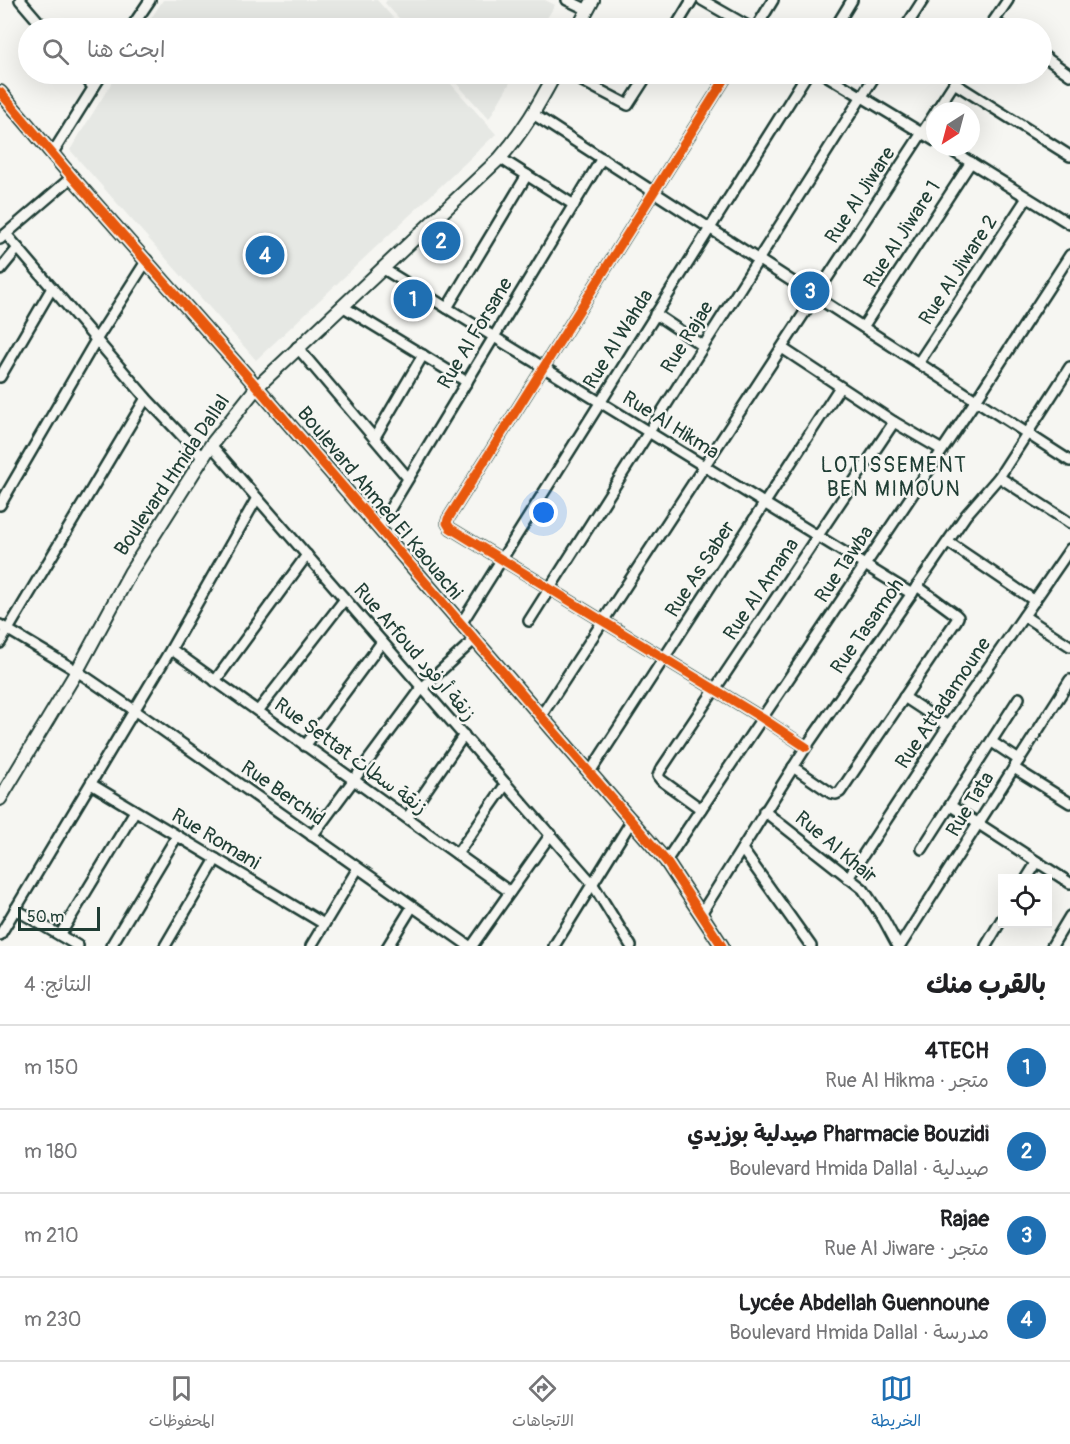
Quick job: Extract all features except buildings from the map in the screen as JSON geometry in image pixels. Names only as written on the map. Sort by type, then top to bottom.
[{"type":"street","points":[[20,0],[35,18]]},
{"type":"street","points":[[138,18],[150,0]]},
{"type":"street","points":[[567,0],[590,5]]},
{"type":"street","points":[[681,18],[692,0]]},
{"type":"street","points":[[702,0],[734,18]]},
{"type":"street","points":[[762,18],[773,0]]},
{"type":"street","points":[[841,18],[852,0]]},
{"type":"street","points":[[911,18],[923,0]]},
{"type":"street","points":[[996,18],[1008,0]]},
{"type":"street","points":[[1052,63],[1070,75]]},
{"type":"street","points":[[52,154],[95,84]]},
{"type":"street","name":"Boulevard Hmida Dallal","points":[[0,799],[77,671],[130,573],[211,445],[257,387],[500,158],[518,137],[550,84]]},
{"type":"street","points":[[588,84],[628,105],[642,84]]},
{"type":"street","points":[[722,84],[447,524],[450,528],[806,747]]},
{"type":"street","name":"Rue Al Wahda","points":[[461,624],[801,84]]},
{"type":"street","points":[[840,84],[926,135]]},
{"type":"street","name":"Rue Rajae","points":[[529,621],[869,84]]},
{"type":"street","name":"Rue Al Jiware","points":[[942,102],[953,84]]},
{"type":"street","points":[[956,84],[1070,156]]},
{"type":"street","name":"Boulevard Ahmed El Kaouachi","points":[[0,92],[632,820],[666,861],[702,912],[722,946]]},
{"type":"street","points":[[533,114],[1069,459]]},
{"type":"street","name":"Rue Al Jiware","points":[[541,716],[926,127]]},
{"type":"street","points":[[961,156],[1070,224]]},
{"type":"street","points":[[500,158],[574,205]]},
{"type":"street","name":"Rue Al Forsane","points":[[379,527],[602,158]]},
{"type":"street","name":"Rue Al Jiware 1","points":[[863,327],[971,162]]},
{"type":"street","points":[[447,308],[527,175]]},
{"type":"street","points":[[72,177],[3,236],[18,248],[146,398],[203,458]]},
{"type":"street","name":"Rue Al Jiware 2","points":[[920,362],[1027,198]]},
{"type":"street","points":[[0,270],[18,248]]},
{"type":"street","name":"Rue Tawba","points":[[666,861],[976,400],[1070,255]]},
{"type":"street","points":[[0,505],[96,340],[147,260]]},
{"type":"street","name":"Rue Al Hikma","points":[[382,268],[818,537],[958,617],[904,697]]},
{"type":"street","points":[[0,377],[52,288]]},
{"type":"street","points":[[342,306],[467,382]]},
{"type":"street","points":[[655,315],[703,346]]},
{"type":"street","points":[[297,348],[408,478]]},
{"type":"street","points":[[782,348],[894,422],[942,450]]},
{"type":"street","points":[[375,437],[423,355]]},
{"type":"street","name":"Rue Tasamoh","points":[[702,912],[806,747],[966,515],[999,477],[1070,367]]},
{"type":"street","name":"Rue As Saber","points":[[590,772],[840,387]]},
{"type":"street","points":[[0,643],[4,628],[146,398]]},
{"type":"street","name":"Rue Al Amana","points":[[701,809],[658,776],[894,422]]},
{"type":"street","name":"Rue Arfoud زنقة أرفود","points":[[211,445],[551,834],[592,883],[631,946]]},
{"type":"street","points":[[999,477],[1070,523]]},
{"type":"street","points":[[0,935],[171,650],[257,498]]},
{"type":"street","points":[[948,542],[1035,601]]},
{"type":"street","name":"Rue Attadamoune","points":[[848,878],[948,726],[1070,549]]},
{"type":"street","points":[[215,681],[307,555]]},
{"type":"street","points":[[258,711],[345,598]]},
{"type":"street","points":[[1024,616],[1070,646]]},
{"type":"street","name":"Rue Berchid","points":[[4,628],[77,671],[411,907],[470,946]]},
{"type":"street","points":[[312,836],[422,688],[475,639]]},
{"type":"street","points":[[305,746],[382,642]]},
{"type":"street","name":"Rue Settat زنقة سطات","points":[[171,650],[510,892]]},
{"type":"street","name":"Rue Tata","points":[[899,946],[1070,680]]},
{"type":"street","points":[[793,767],[836,794],[840,792],[904,697],[948,726]]},
{"type":"street","points":[[922,849],[1019,698]]},
{"type":"street","points":[[406,818],[464,735]]},
{"type":"street","points":[[992,742],[1017,764],[1070,803]]},
{"type":"street","name":"Rue Romani","points":[[91,784],[324,924]]},
{"type":"street","points":[[457,854],[506,784]]},
{"type":"street","points":[[951,806],[1070,884]]},
{"type":"street","points":[[60,935],[135,811]]},
{"type":"street","name":"Rue Al Khair","points":[[764,811],[863,889],[899,946]]},
{"type":"street","points":[[554,946],[632,820]]},
{"type":"street","points":[[470,946],[551,834]]},
{"type":"street","points":[[111,946],[177,836]]},
{"type":"street","points":[[742,849],[811,946]]},
{"type":"street","points":[[165,946],[216,859]]},
{"type":"street","points":[[1030,874],[1037,862]]},
{"type":"street","points":[[311,946],[358,868]]},
{"type":"street","points":[[388,946],[411,907]]},
{"type":"street","points":[[15,909],[78,946]]},
{"type":"street","points":[[1052,946],[1070,916]]},
{"type":"street","points":[[986,946],[998,925]]},
{"type":"shaded area","points":[[163,0],[377,0],[393,18],[151,18]]},
{"type":"shaded area","points":[[387,0],[545,0],[555,5],[547,18],[399,18],[385,3]]},
{"type":"shaded area","points":[[111,84],[451,84],[496,134],[256,360],[70,150]]},
{"type":"shaded area","points":[[457,84],[509,84],[489,119]]},
{"type":"cycle path","points":[[722,84],[447,523],[450,528],[806,747]]},
{"type":"cycle path","points":[[0,92],[666,861],[722,946]]},
{"type":"place","name":"Pharmacie Bouzidi صيدلية بوزيدي","points":[[441,241]]},
{"type":"place","name":"Lycée Abdellah Guennoune","points":[[265,255]]},
{"type":"place","name":"Rajae","points":[[810,291]]},
{"type":"place","name":"4TECH","points":[[413,299]]},
{"type":"district","name":"LOTISSEMENT BEN MIMOUN","points":[[894,477]]}]
